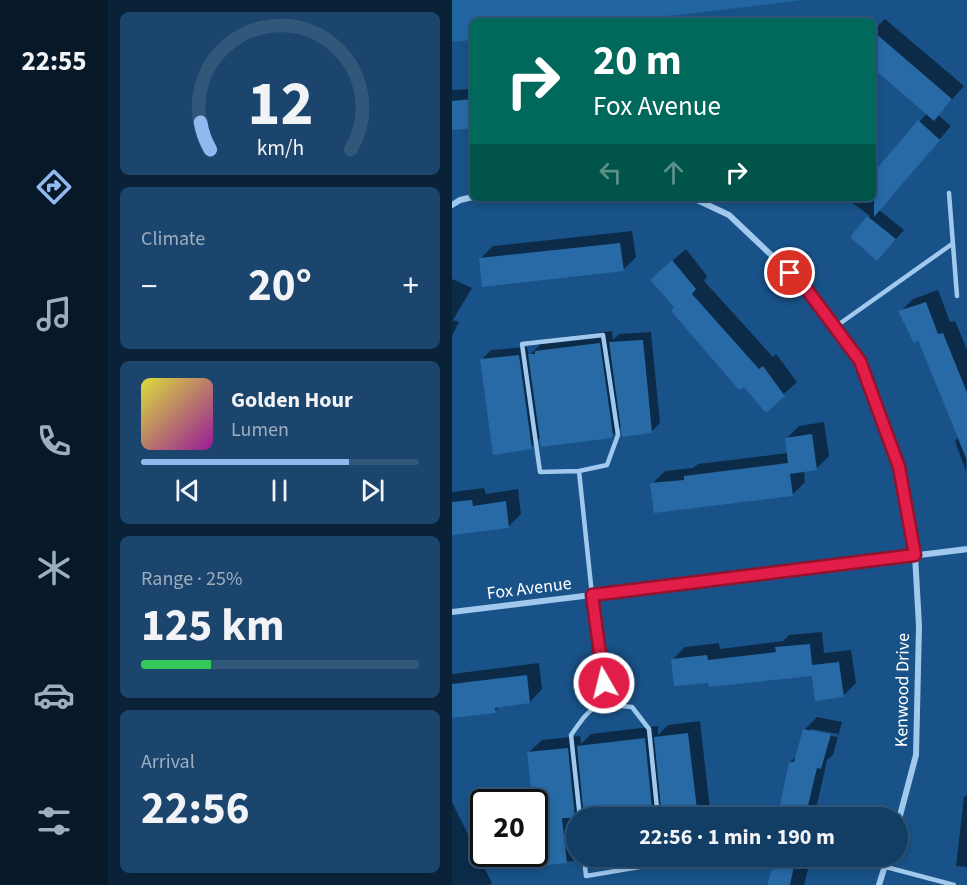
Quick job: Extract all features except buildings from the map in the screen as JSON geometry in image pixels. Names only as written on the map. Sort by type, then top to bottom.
[{"type":"street","points":[[452,205],[470,198]]},
{"type":"street","name":"Kenwood Drive","points":[[699,201],[729,215],[805,287],[860,361],[899,467],[915,555],[919,627],[916,754],[902,807]]},
{"type":"street","name":"Fox Avenue","points":[[452,612],[968,549]]},
{"type":"street","points":[[879,885],[886,867]]},
{"type":"lane","points":[[948,193],[957,296]]},
{"type":"lane","points":[[835,327],[952,244]]},
{"type":"lane","points":[[604,335],[618,435],[607,465],[579,471],[540,471],[522,344],[604,335]]},
{"type":"lane","points":[[579,471],[592,595],[607,704]]},
{"type":"lane","points":[[579,807],[571,735],[589,710],[607,704],[632,707],[649,729],[657,807]]},
{"type":"lane","points":[[585,867],[586,876],[639,867]]},
{"type":"lane","points":[[886,867],[954,885]]},
{"type":"shaded area","points":[[452,0],[803,0],[653,18],[470,18],[470,40],[452,42]]},
{"type":"route","points":[[604,683],[592,595],[915,555],[899,467],[860,361],[805,287],[790,273]]}]
